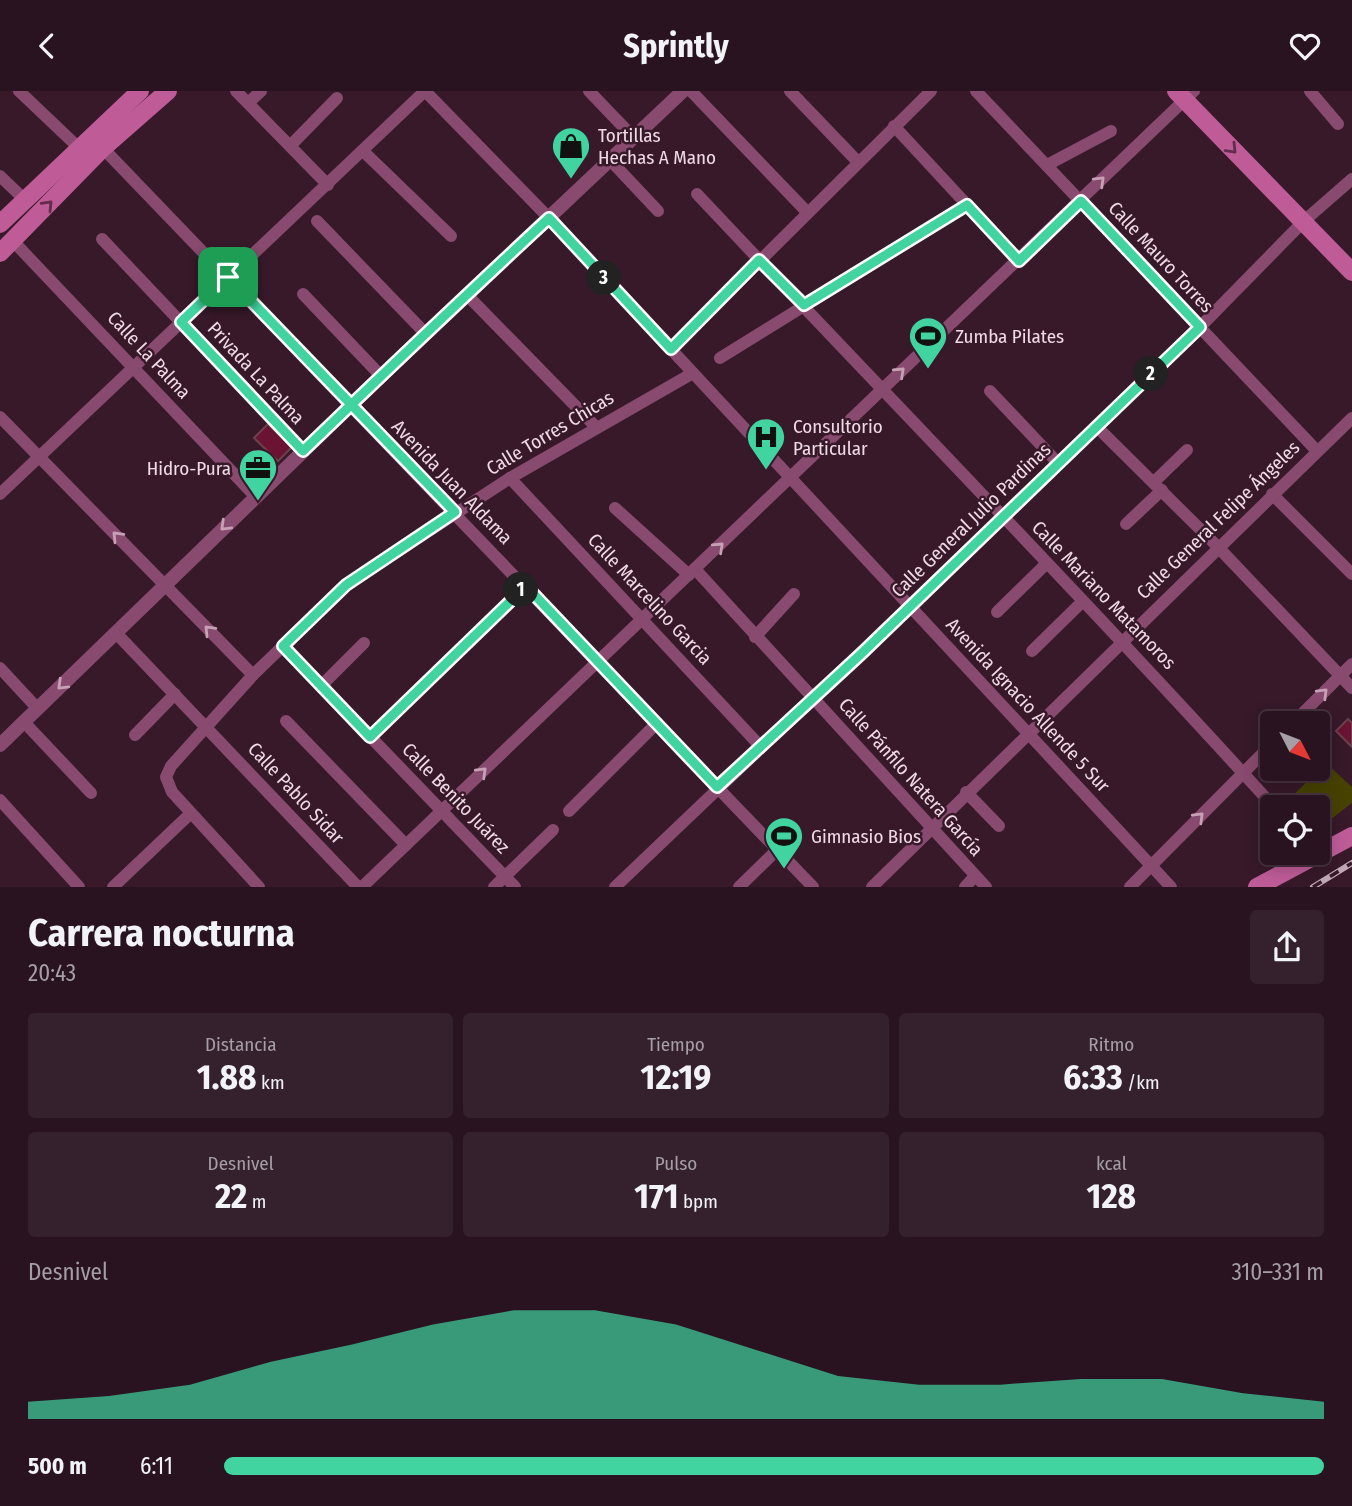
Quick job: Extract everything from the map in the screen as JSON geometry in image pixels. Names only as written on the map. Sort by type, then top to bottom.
[{"type":"main road","points":[[6,247],[86,148],[140,91]]},
{"type":"main road","points":[[0,224],[86,148],[169,91]]},
{"type":"main road","points":[[1185,94],[1352,272]]},
{"type":"main road","points":[[1330,847],[1352,836]]},
{"type":"main road","points":[[1257,887],[1296,865]]},
{"type":"street","name":"Avenida Juan Aldama","points":[[19,91],[63,134],[86,148],[228,277],[813,887]]},
{"type":"street","points":[[236,91],[328,185]]},
{"type":"street","points":[[248,103],[261,91]]},
{"type":"street","points":[[0,494],[425,91]]},
{"type":"street","name":"Avenida Ignacio Allende 5 Sur","points":[[425,91],[549,218],[1171,887]]},
{"type":"street","points":[[589,91],[635,138]]},
{"type":"street","points":[[0,745],[380,376],[683,91]]},
{"type":"street","points":[[691,91],[807,212]]},
{"type":"street","points":[[790,91],[858,162]]},
{"type":"street","points":[[671,349],[931,91]]},
{"type":"street","name":"Calle Mauro Torres","points":[[976,91],[1317,451]]},
{"type":"street","points":[[1310,91],[1338,124]]},
{"type":"street","points":[[360,887],[1019,261],[1185,94]]},
{"type":"street","points":[[290,146],[337,98]]},
{"type":"street","points":[[894,126],[1019,261]]},
{"type":"street","points":[[1047,165],[1111,131]]},
{"type":"street","points":[[363,151],[451,236]]},
{"type":"street","points":[[611,160],[657,211]]},
{"type":"street","points":[[0,176],[25,200]]},
{"type":"street","name":"Calle General Julio Pardinas","points":[[615,887],[1200,327],[1304,221],[1352,179]]},
{"type":"street","name":"Calle Mariano Matamoros","points":[[696,194],[804,305],[1002,518],[1122,639],[1263,795]]},
{"type":"street","points":[[720,358],[967,205]]},
{"type":"street","points":[[317,221],[426,334]]},
{"type":"street","name":"Privada La Palma","points":[[102,239],[303,451]]},
{"type":"street","name":"Calle La Palma","points":[[6,247],[134,367],[256,497]]},
{"type":"street","points":[[303,294],[380,376]]},
{"type":"street","points":[[467,295],[596,427]]},
{"type":"street","name":"Calle Torres Chicas","points":[[190,814],[172,792],[166,778],[171,766],[253,675],[333,596],[359,575],[455,512],[596,427],[693,373]]},
{"type":"street","points":[[990,391],[1058,463]]},
{"type":"street","points":[[0,417],[253,675]]},
{"type":"street","name":"Calle General Felipe Ángeles","points":[[872,887],[1217,546],[1352,418]]},
{"type":"street","points":[[1097,426],[1217,546],[1352,688]]},
{"type":"street","points":[[1126,524],[1187,450]]},
{"type":"street","name":"Calle Marcelino Garcia","points":[[510,478],[761,747]]},
{"type":"street","points":[[1272,494],[1352,574]]},
{"type":"street","name":"Calle Pánfilo Natera García","points":[[615,508],[692,572],[986,887]]},
{"type":"street","points":[[997,613],[1047,563]]},
{"type":"street","points":[[370,737],[526,586]]},
{"type":"street","points":[[755,637],[794,594]]},
{"type":"street","points":[[1032,651],[1083,600]]},
{"type":"street","name":"Calle Pablo Sidar","points":[[116,633],[360,887]]},
{"type":"street","points":[[321,686],[365,643]]},
{"type":"street","name":"Calle Benito Juárez","points":[[283,646],[515,887]]},
{"type":"street","points":[[1305,711],[1352,664]]},
{"type":"street","points":[[0,668],[38,709]]},
{"type":"street","points":[[135,735],[175,694]]},
{"type":"street","points":[[286,721],[405,845]]},
{"type":"street","points":[[24,722],[91,793]]},
{"type":"street","points":[[569,811],[657,723]]},
{"type":"street","points":[[1130,887],[1260,756]]},
{"type":"street","points":[[966,792],[999,826]]},
{"type":"street","points":[[0,800],[74,885]]},
{"type":"street","points":[[113,887],[190,814],[259,887]]},
{"type":"street","points":[[494,887],[553,830]]},
{"type":"street","points":[[739,887],[777,850]]},
{"type":"street","points":[[965,887],[975,876]]},
{"type":"shaded area","points":[[1330,767],[1352,787],[1352,803],[1330,820],[1330,795],[1293,795],[1308,781],[1330,781]]},
{"type":"building","points":[[268,424],[292,447],[278,461],[254,438]]},
{"type":"building","points":[[1348,719],[1352,723],[1352,747],[1336,731]]},
{"type":"railway","points":[[1313,887],[1352,863]]},
{"type":"place","name":"Tortillas Hechas A Mano","points":[[571,180]]},
{"type":"place","name":"Zumba Pilates","points":[[928,370]]},
{"type":"place","name":"Consultorio Particular","points":[[766,471]]},
{"type":"place","name":"Hidro-Pura","points":[[258,502]]},
{"type":"place","name":"Gimnasio Bios","points":[[784,870]]},
{"type":"route","points":[[228,277],[181,322],[303,451],[351,405],[380,376],[549,218],[671,349],[759,260],[804,305],[967,205],[1019,261],[1081,201],[1200,327],[862,653],[717,787],[526,586],[370,737],[321,686],[283,646],[346,585],[455,512],[351,405],[228,277]]}]
